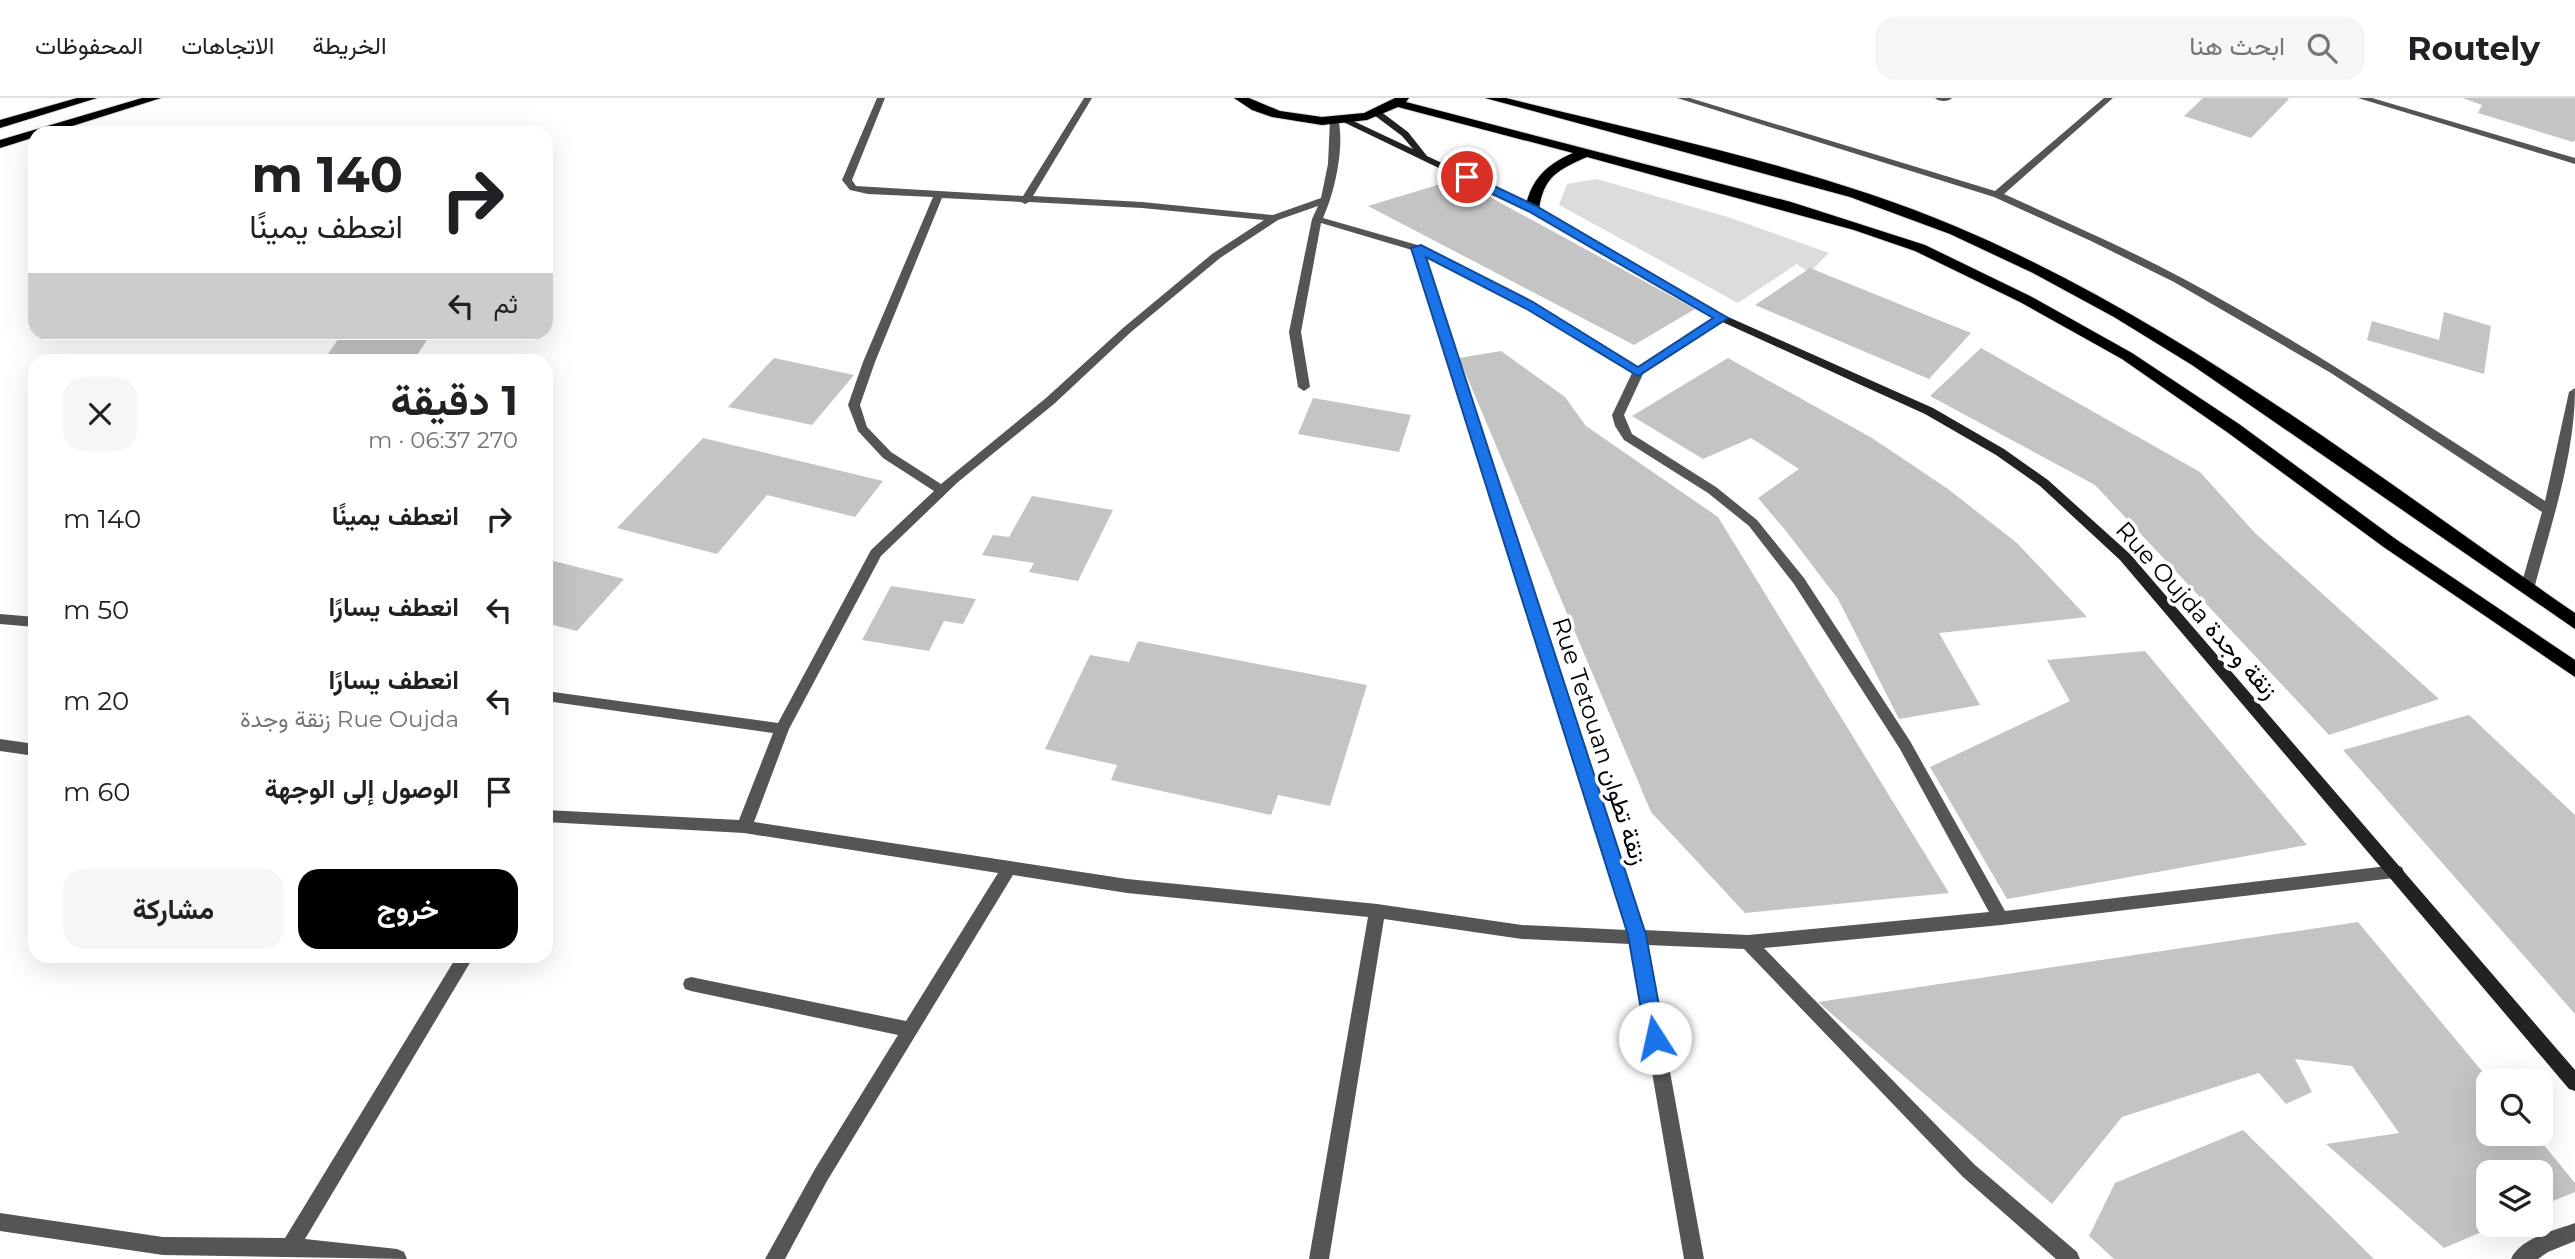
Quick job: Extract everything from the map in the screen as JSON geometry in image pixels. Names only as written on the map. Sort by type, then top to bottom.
[{"type":"highway","points":[[0,124],[91,98]]},
{"type":"highway","points":[[59,126],[155,98]]},
{"type":"highway","points":[[1240,98],[1251,106],[1275,115],[1304,120],[1339,120],[1377,113],[1400,100],[1859,227],[1920,248],[2025,299],[2127,356],[2233,428],[2391,544],[2575,670]]},
{"type":"highway","points":[[1491,98],[1654,138],[1829,186],[1892,206],[1958,232],[2094,301],[2188,354],[2575,622]]},
{"type":"highway","points":[[0,144],[28,135]]},
{"type":"highway","points":[[1532,209],[1533,193],[1542,176],[1557,165],[1587,152]]},
{"type":"main road","name":"Rue Oujda زنقة وجدة","points":[[1377,113],[1405,134],[1423,156]]},
{"type":"main road","name":"Rue Oujda زنقة وجدة","points":[[1339,120],[1423,156],[1532,209],[1722,318],[1929,411],[2000,452],[2044,484],[2125,557],[2575,1083]]},
{"type":"street","points":[[881,98],[847,180],[853,188],[939,196],[1142,205],[1274,218]]},
{"type":"street","points":[[1025,201],[1088,98]]},
{"type":"street","points":[[1681,98],[1997,195],[2095,239],[2178,280],[2335,371],[2549,510]]},
{"type":"street","points":[[1939,98],[1948,98]]},
{"type":"street","points":[[1997,195],[2109,98]]},
{"type":"street","points":[[2362,98],[2575,162]]},
{"type":"street","points":[[1304,387],[1295,332],[1317,219],[1326,200],[1339,120]]},
{"type":"street","points":[[939,196],[869,362],[855,405],[862,429],[887,455],[942,491]]},
{"type":"street","points":[[744,827],[782,729],[876,554],[942,491],[1216,256],[1274,218],[1326,200]]},
{"type":"street","points":[[1317,219],[1417,248],[1529,305],[1638,372]]},
{"type":"street","name":"Rue Tetouan زنقة تطوان","points":[[1417,248],[1637,935],[1694,1259]]},
{"type":"street","points":[[1722,318],[1638,372],[1618,415],[1621,426],[1628,436],[1645,449],[1712,490],[1752,523],[1799,581],[1905,745],[2001,918]]},
{"type":"street","points":[[2527,589],[2572,418],[2575,392]]},
{"type":"street","points":[[1,620],[28,622]]},
{"type":"street","points":[[553,697],[782,729]]},
{"type":"street","points":[[0,745],[28,749]]},
{"type":"street","points":[[553,818],[744,827],[1127,886],[1377,911],[1522,932],[1637,935],[1748,943],[2001,918],[2396,872]]},
{"type":"street","points":[[775,1259],[821,1175],[1010,867]]},
{"type":"street","points":[[1320,1259],[1377,911]]},
{"type":"street","points":[[1748,943],[1969,1171],[2070,1259]]},
{"type":"street","points":[[290,1247],[462,963]]},
{"type":"street","points":[[691,984],[912,1030]]},
{"type":"street","points":[[0,1222],[159,1252],[290,1247],[397,1259]]},
{"type":"street","points":[[2521,1259],[2542,1245],[2575,1232]]},
{"type":"shaded area","points":[[1597,179],[1731,218],[1829,253],[1809,273],[1797,264],[1738,303],[1559,205],[1567,184]]},
{"type":"building","points":[[2203,98],[2289,99],[2251,138],[2184,116]]},
{"type":"building","points":[[2463,98],[2575,98],[2575,140],[2573,142],[2478,113],[2482,105]]},
{"type":"building","points":[[1457,179],[1695,309],[1634,345],[1368,206]]},
{"type":"building","points":[[1810,268],[1971,333],[1929,379],[1755,305]]},
{"type":"building","points":[[2444,312],[2491,326],[2484,374],[2367,340],[2372,321],[2439,340]]},
{"type":"building","points":[[338,340],[427,340],[418,354],[328,354]]},
{"type":"building","points":[[1981,348],[2200,472],[2255,533],[2439,699],[2329,735],[2095,485],[1930,396]]},
{"type":"building","points":[[1501,351],[1565,397],[1586,426],[1718,517],[1949,893],[1745,913],[1651,812],[1459,358]]},
{"type":"building","points":[[774,358],[854,375],[812,425],[728,407]]},
{"type":"building","points":[[1728,358],[1872,438],[1948,489],[2017,543],[2087,617],[1939,633],[1980,705],[1899,719],[1838,599],[1758,498],[1799,469],[1751,438],[1703,459],[1632,416]]},
{"type":"building","points":[[1313,398],[1411,415],[1399,452],[1298,434]]},
{"type":"building","points":[[703,438],[883,481],[855,517],[767,495],[717,554],[617,528]]},
{"type":"building","points":[[1032,496],[1113,510],[1078,581],[1029,572],[1034,563],[982,555],[993,535],[1009,537]]},
{"type":"building","points":[[553,561],[624,579],[577,631],[553,625]]},
{"type":"building","points":[[891,586],[976,599],[963,624],[944,621],[929,651],[862,640]]},
{"type":"building","points":[[1138,641],[1367,685],[1330,806],[1278,795],[1271,815],[1111,780],[1117,765],[1045,749],[1090,655],[1129,662]]},
{"type":"building","points":[[2145,651],[2307,845],[2007,899],[1930,767],[2070,701],[2047,660]]},
{"type":"building","points":[[2469,715],[2575,815],[2575,1014],[2343,750]]},
{"type":"building","points":[[2358,922],[2480,1069],[2476,1069],[2476,1146],[2545,1146],[2575,1183],[2575,1192],[2553,1201],[2553,1160],[2476,1160],[2476,1234],[2444,1248],[2326,1144],[2399,1133],[2352,1066],[2295,1059],[2312,1092],[2286,1104],[2259,1073],[2122,1117],[2052,1204],[1818,1002]]},
{"type":"building","points":[[2243,1130],[2374,1259],[2114,1259],[2089,1236],[2115,1183]]},
{"type":"route","points":[[1467,177],[1532,209],[1722,318],[1638,372],[1529,305],[1417,248],[1637,935],[1655,1038]]}]
